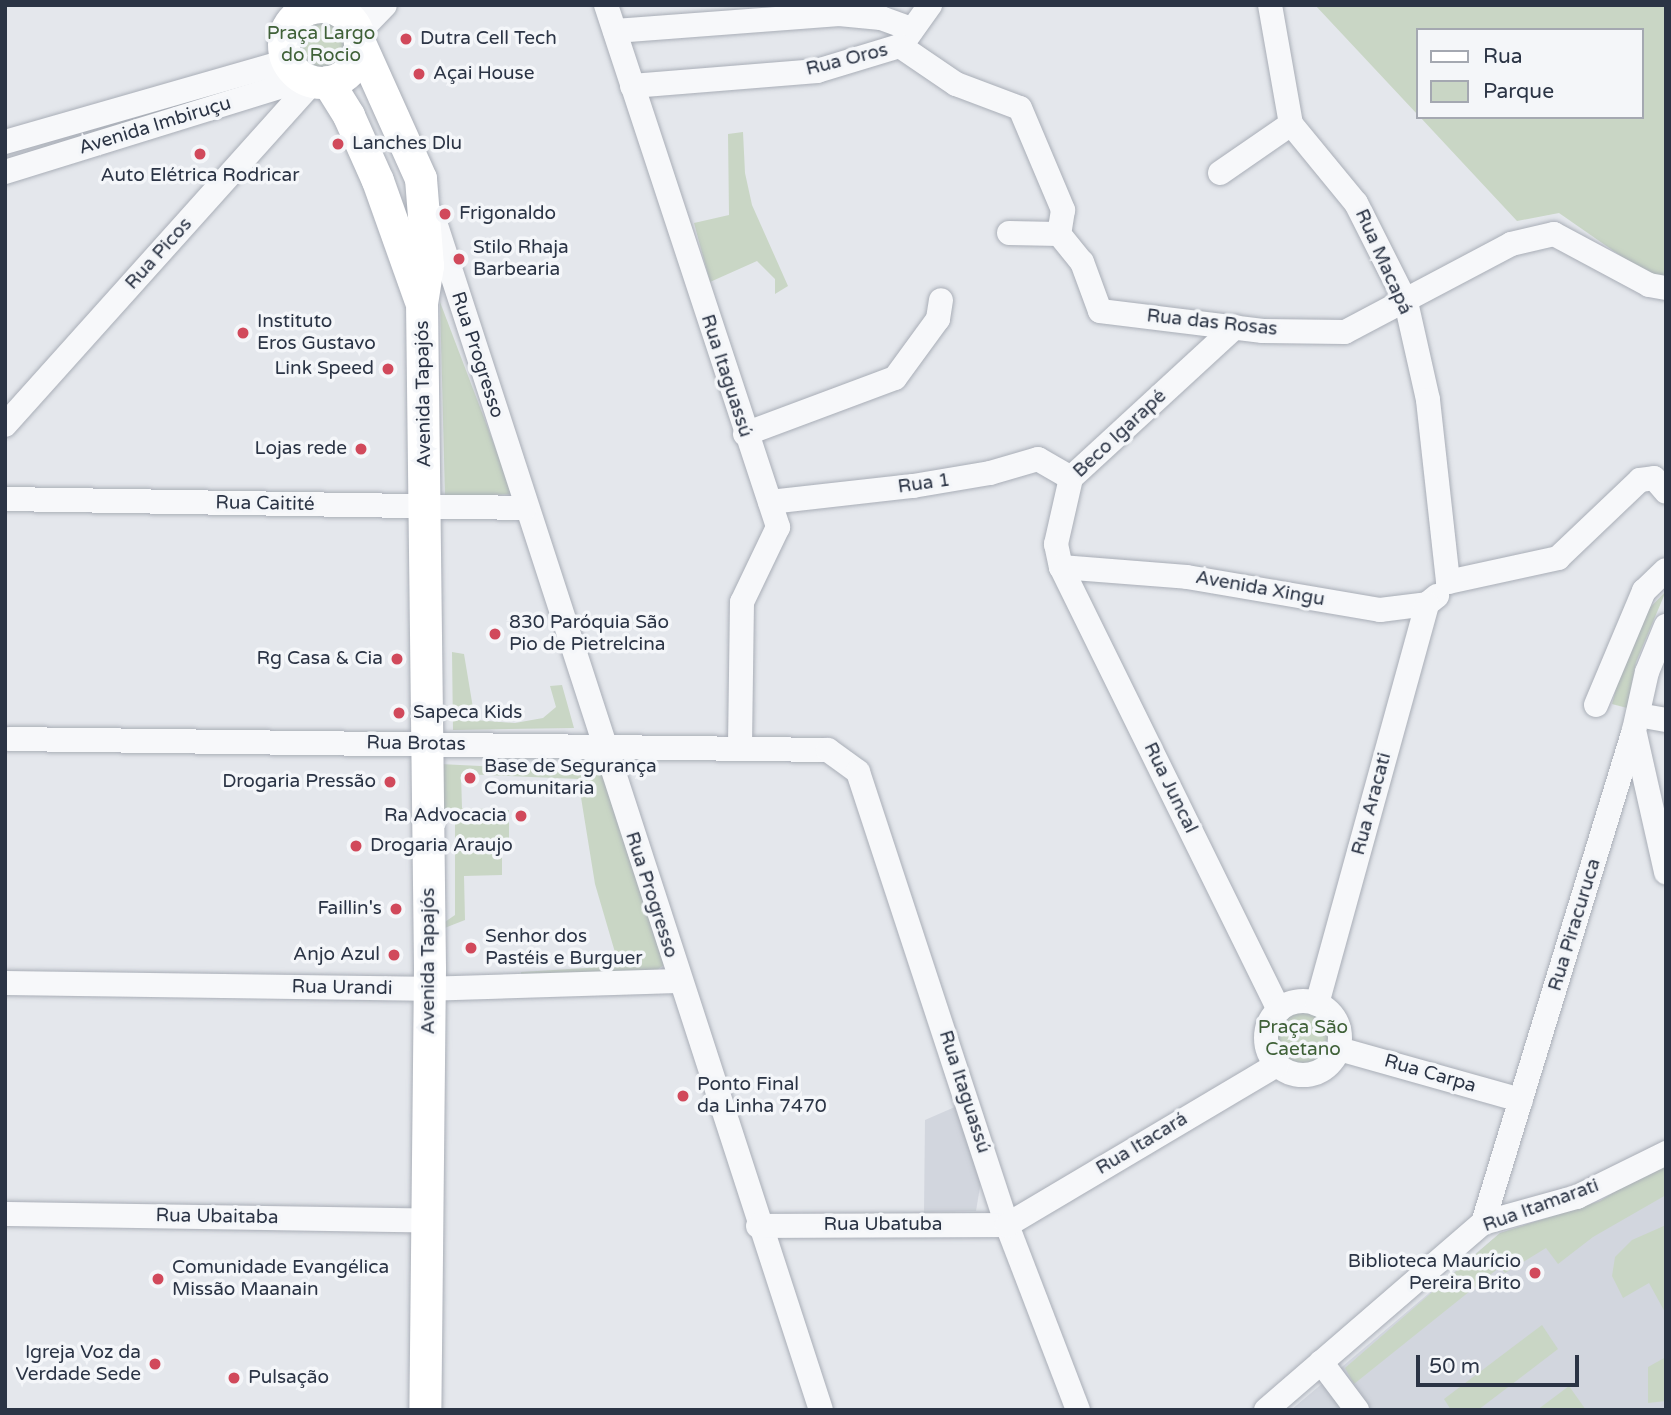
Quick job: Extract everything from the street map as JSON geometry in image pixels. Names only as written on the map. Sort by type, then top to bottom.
[{"type":"main road","points":[[283,5],[303,69],[349,116],[378,181],[422,303]]},
{"type":"main road","points":[[303,69],[298,16],[317,9],[351,18]]},
{"type":"main road","points":[[303,69],[351,68],[351,18]]},
{"type":"main road","points":[[351,18],[421,179],[428,266],[422,303]]},
{"type":"main road","name":"Avenida Tapajós","points":[[422,303],[427,508],[429,989],[429,1221],[425,1410]]},
{"type":"street","points":[[351,18],[385,5]]},
{"type":"street","name":"Rua Itaguassú","points":[[606,5],[744,434],[778,527],[741,602],[740,749]]},
{"type":"street","points":[[615,31],[839,14],[881,18],[906,37],[930,5]]},
{"type":"street","name":"Rua Macapá","points":[[1270,5],[1291,124],[1356,203],[1406,302],[1428,400],[1448,582]]},
{"type":"street","name":"Rua Oros","points":[[632,86],[817,71],[906,37],[956,84],[1020,108],[1061,222]]},
{"type":"street","name":"Avenida Imbiruçu","points":[[5,142],[303,69]]},
{"type":"street","name":"Avenida Imbiruçu","points":[[5,172],[303,69]]},
{"type":"street","name":"Rua Picos","points":[[5,425],[303,69]]},
{"type":"street","points":[[1220,173],[1291,124]]},
{"type":"street","name":"Rua Progresso","points":[[421,179],[678,981],[821,1410]]},
{"type":"street","points":[[1009,233],[1061,222]]},
{"type":"street","name":"Rua das Rosas","points":[[1061,222],[1082,262],[1100,311],[1235,327],[1345,332],[1511,244],[1554,234],[1648,285],[1666,288]]},
{"type":"street","points":[[744,434],[895,378],[938,319],[941,300]]},
{"type":"street","name":"Beco Igarapé","points":[[1060,567],[1056,544],[1071,478],[1235,327]]},
{"type":"street","name":"Rua 1","points":[[770,502],[913,486],[990,473],[1038,459],[1071,478]]},
{"type":"street","points":[[1427,604],[1448,582],[1558,558],[1640,480],[1654,478],[1666,492]]},
{"type":"street","name":"Rua Caitité","points":[[5,499],[525,508]]},
{"type":"street","name":"Avenida Xingu","points":[[1060,567],[1187,577],[1380,610],[1427,604]]},
{"type":"street","name":"Rua Juncal","points":[[1060,567],[1279,1010]]},
{"type":"street","points":[[1596,705],[1644,591],[1666,570]]},
{"type":"street","name":"Rua Aracati","points":[[1317,1004],[1427,604]]},
{"type":"street","name":"Rua Piracuruca","points":[[1483,1223],[1636,722],[1647,672],[1666,626]]},
{"type":"street","points":[[1666,720],[1636,722],[1666,872]]},
{"type":"street","name":"Rua Brotas","points":[[6,736],[828,750],[858,772]]},
{"type":"street","name":"Rua Itaguassú","points":[[858,772],[1007,1225],[1078,1410]]},
{"type":"street","name":"Rua Urandi","points":[[5,983],[429,989],[678,981]]},
{"type":"street","points":[[1297,1001],[1317,1004],[1339,1027],[1339,1049],[1325,1070],[1313,1075],[1295,1075],[1277,1065],[1266,1044],[1271,1019],[1279,1010],[1297,1001]]},
{"type":"street","name":"Rua Carpa","points":[[1339,1049],[1521,1100]]},
{"type":"street","name":"Rua Itacará","points":[[1007,1225],[1277,1065]]},
{"type":"street","name":"Rua Itamarati","points":[[1266,1410],[1483,1223],[1577,1197],[1666,1153]]},
{"type":"street","name":"Rua Ubaitaba","points":[[5,1214],[429,1221]]},
{"type":"street","name":"Rua Ubatuba","points":[[758,1226],[1007,1225]]},
{"type":"street","points":[[1321,1362],[1356,1410]]},
{"type":"shaded area","points":[[964,1103],[982,1175],[976,1211],[924,1212],[925,1120]]},
{"type":"shaded area","points":[[1666,1160],[1666,1410],[1291,1410],[1500,1233],[1600,1201]]},
{"type":"green space","points":[[1315,5],[1666,5],[1666,278],[1651,277],[1559,213],[1517,221],[1422,119],[1643,119],[1643,28],[1416,28],[1416,113]]},
{"type":"green space","name":"Praça Largo do Rocio","points":[[315,12],[327,12],[344,21],[351,32],[351,56],[344,67],[327,76],[315,76],[303,71],[294,62],[289,50],[289,38],[294,26],[303,17]]},
{"type":"green space","points":[[743,132],[745,173],[752,205],[788,286],[775,294],[775,279],[757,261],[710,282],[694,223],[729,215],[728,134]]},
{"type":"green space","points":[[440,302],[513,494],[445,497]]},
{"type":"green space","points":[[1666,591],[1636,662],[1627,708],[1612,704],[1622,665],[1642,616]]},
{"type":"green space","points":[[452,652],[464,654],[475,720],[515,723],[543,718],[556,707],[550,686],[562,685],[574,728],[453,730]]},
{"type":"green space","points":[[440,764],[603,772],[664,965],[651,974],[521,977],[521,972],[619,966],[595,884],[578,779],[461,774],[462,808],[509,810],[509,848],[502,848],[502,875],[464,876],[465,920],[442,929],[442,924],[455,915],[455,809],[440,818]]},
{"type":"green space","name":"Praça São Caetano","points":[[1303,1006],[1316,1009],[1326,1016],[1333,1026],[1336,1039],[1333,1052],[1326,1062],[1316,1069],[1303,1072],[1290,1069],[1280,1062],[1273,1052],[1270,1039],[1273,1026],[1280,1016],[1290,1009]]},
{"type":"green space","points":[[1666,1160],[1666,1195],[1593,1237],[1558,1264],[1546,1248],[1505,1273],[1500,1267],[1354,1384],[1345,1368],[1500,1233],[1600,1201]]},
{"type":"green space","points":[[1666,1225],[1666,1314],[1649,1283],[1623,1298],[1612,1276],[1615,1257],[1632,1240]]},
{"type":"green space","points":[[1542,1325],[1558,1349],[1478,1410],[1451,1410],[1444,1399]]},
{"type":"green space","points":[[1666,1357],[1666,1401],[1648,1403],[1648,1367]]},
{"type":"green space","points":[[1569,1386],[1586,1410],[1537,1410]]},
{"type":"place","name":"Dutra Cell Tech","points":[[406,39]]},
{"type":"place","name":"Açai House","points":[[419,74]]},
{"type":"place","name":"Lanches Dlu","points":[[338,144]]},
{"type":"place","name":"Auto Elétrica Rodricar","points":[[200,154]]},
{"type":"place","name":"Frigonaldo","points":[[445,214]]},
{"type":"place","name":"Stilo Rhaja Barbearia","points":[[459,259]]},
{"type":"place","name":"Instituto Eros Gustavo","points":[[243,333]]},
{"type":"place","name":"Link Speed","points":[[388,369]]},
{"type":"place","name":"Lojas rede","points":[[361,449]]},
{"type":"place","name":"830 Paróquia São Pio de Pietrelcina","points":[[495,634]]},
{"type":"place","name":"Rg Casa & Cia","points":[[397,659]]},
{"type":"place","name":"Sapeca Kids","points":[[399,713]]},
{"type":"place","name":"Base de Segurança Comunitaria","points":[[470,778]]},
{"type":"place","name":"Drogaria Pressão","points":[[390,782]]},
{"type":"place","name":"Ra Advocacia","points":[[521,816]]},
{"type":"place","name":"Drogaria Araujo","points":[[356,846]]},
{"type":"place","name":"Faillin's","points":[[396,909]]},
{"type":"place","name":"Senhor dos Pastéis e Burguer","points":[[471,948]]},
{"type":"place","name":"Anjo Azul","points":[[394,955]]},
{"type":"place","name":"Ponto Final da Linha 7470","points":[[683,1096]]},
{"type":"place","name":"Biblioteca Maurício Pereira Brito","points":[[1535,1273]]},
{"type":"place","name":"Comunidade Evangélica Missão Maanain","points":[[158,1279]]},
{"type":"place","name":"Igreja Voz da Verdade Sede","points":[[155,1364]]},
{"type":"place","name":"Pulsação","points":[[234,1378]]}]
